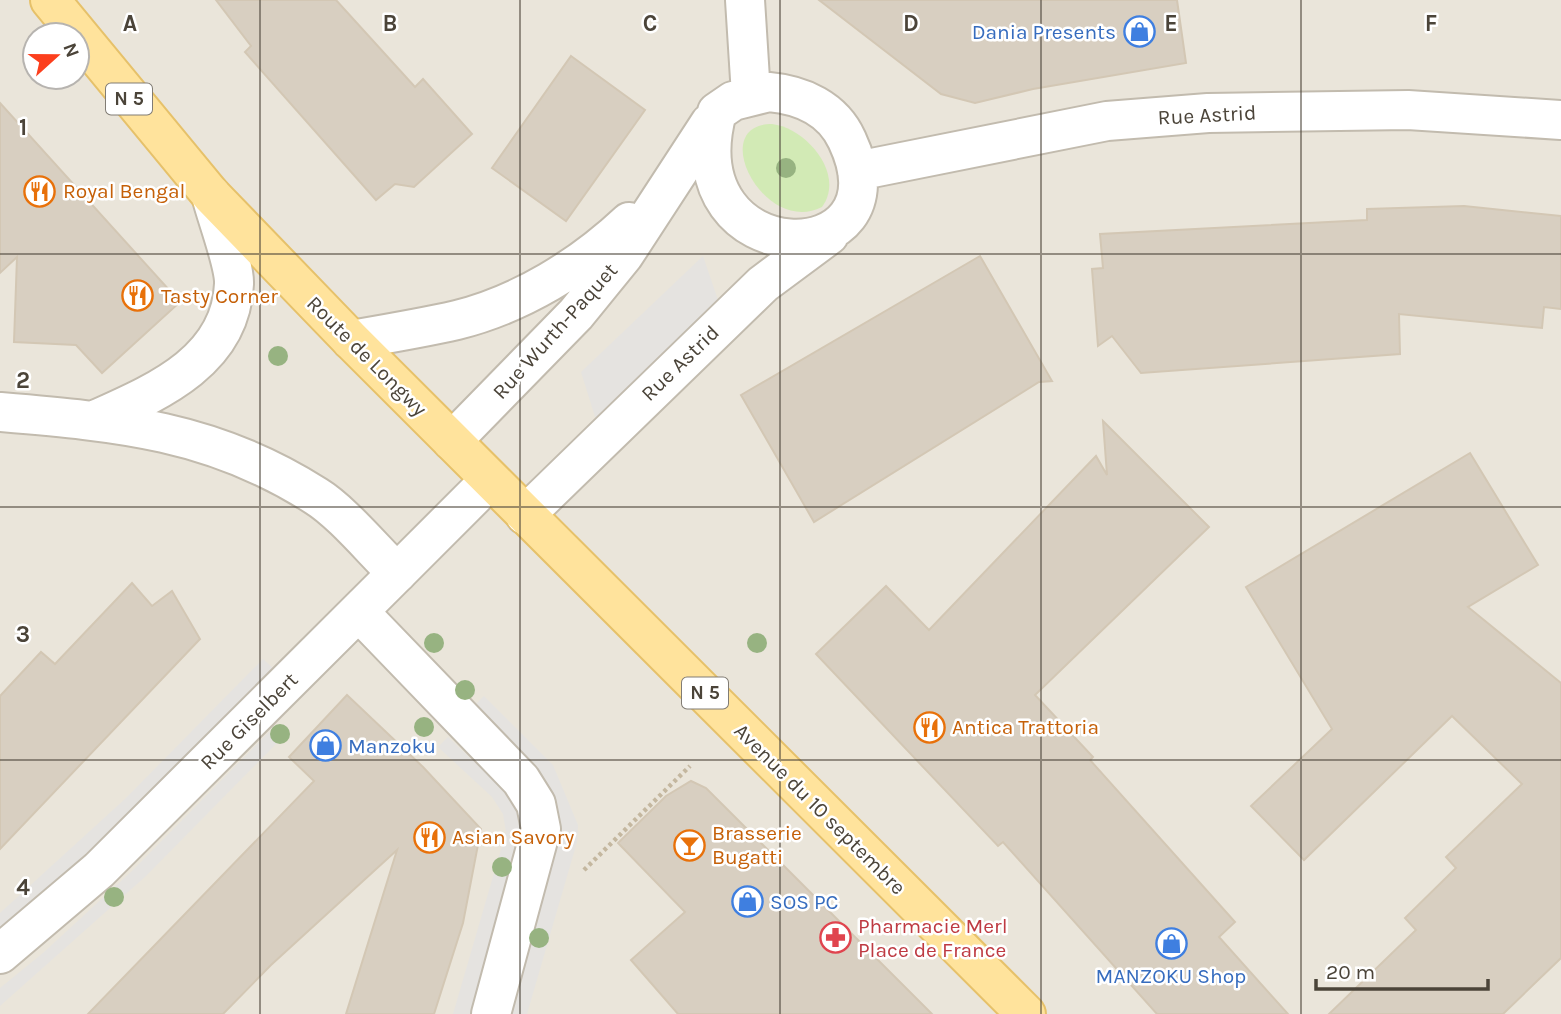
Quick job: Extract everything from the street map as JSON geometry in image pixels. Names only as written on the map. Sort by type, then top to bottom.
[{"type":"main road","name":"Route de Longwy","points":[[50,0],[211,195],[525,515]]},
{"type":"main road","name":"Avenue du 10 septembre","points":[[525,515],[1026,1014]]},
{"type":"street","points":[[745,0],[751,95]]},
{"type":"street","points":[[788,94],[821,109],[846,136],[857,171],[853,208],[845,224],[830,233],[789,239],[769,234],[734,213],[721,196],[709,156],[717,112],[751,95],[788,94]]},
{"type":"street","name":"Rue Astrid","points":[[857,171],[1107,121],[1209,113],[1408,110],[1561,120]]},
{"type":"street","name":"Rue Wurth-Paquet","points":[[452,441],[576,314],[624,255],[717,112]]},
{"type":"street","name":"Rue Wurth-Paquet","points":[[351,340],[459,319],[545,285],[608,241],[674,181]]},
{"type":"street","points":[[96,420],[169,386],[202,357],[224,326],[234,283],[211,195]]},
{"type":"street","name":"Rue Astrid","points":[[525,515],[763,284],[845,224]]},
{"type":"street","points":[[0,412],[96,420],[174,433],[248,459],[318,497],[397,573]]},
{"type":"street","name":"Rue Giselbert","points":[[0,954],[99,870],[490,480]]},
{"type":"street","points":[[359,612],[521,780],[536,804],[541,830],[535,861],[491,1014]]},
{"type":"path","points":[[578,875],[690,766]]},
{"type":"shaded area","points":[[0,0],[1561,0],[1561,1014],[0,1014]]},
{"type":"shaded area","points":[[703,256],[719,303],[596,420],[581,372]]},
{"type":"shaded area","points":[[263,659],[273,668],[136,806],[49,889],[0,930],[0,913],[126,798]]},
{"type":"shaded area","points":[[484,696],[553,765],[578,825],[577,842],[527,1014],[509,1014],[556,853],[556,815],[472,708]]},
{"type":"shaded area","points":[[269,732],[279,741],[146,876],[0,1006],[0,988],[43,953],[133,870]]},
{"type":"shaded area","points":[[448,737],[505,791],[517,808],[521,828],[470,1014],[453,1014],[506,832],[503,814],[492,797],[438,747]]},
{"type":"green space","points":[[772,124],[798,134],[819,155],[826,167],[829,181],[828,194],[822,207],[800,212],[780,207],[763,194],[750,177],[744,158],[744,141],[753,129]]},
{"type":"building","points":[[216,0],[336,0],[415,87],[423,79],[472,134],[414,187],[395,184],[376,200],[245,52],[251,46]]},
{"type":"building","points":[[819,0],[1177,0],[1186,63],[1033,89],[975,103],[941,94]]},
{"type":"building","points":[[571,56],[645,110],[566,221],[492,168]]},
{"type":"building","points":[[0,103],[180,302],[102,373],[76,345],[14,342],[17,257],[0,273]]},
{"type":"building","points":[[1464,206],[1561,216],[1561,309],[1544,307],[1542,328],[1399,314],[1400,354],[1141,373],[1112,336],[1098,346],[1092,269],[1103,268],[1100,234],[1367,220],[1367,209]]},
{"type":"building","points":[[980,256],[1052,381],[1039,382],[814,522],[741,395]]},
{"type":"building","points":[[1103,421],[1209,527],[1035,695],[1093,757],[1090,760],[1235,922],[1219,937],[1288,1014],[1157,1014],[1003,842],[998,846],[816,654],[886,586],[929,630],[1096,456],[1107,475]]},
{"type":"building","points":[[1470,453],[1538,565],[1468,607],[1561,683],[1561,958],[1503,1014],[1329,1014],[1416,930],[1405,918],[1456,868],[1446,857],[1522,784],[1452,716],[1304,860],[1251,806],[1332,729],[1246,587]]},
{"type":"building","points":[[132,583],[152,606],[172,591],[200,639],[0,849],[0,696],[41,652],[55,664]]},
{"type":"building","points":[[347,695],[423,767],[481,829],[463,923],[434,1014],[346,1014],[397,850],[271,965],[223,1014],[88,1014],[314,781],[289,757]]},
{"type":"building","points":[[691,781],[706,788],[932,1014],[678,1014],[631,960],[685,912],[618,843],[666,796]]},
{"type":"place","name":"Dania Presents","points":[[1139,32]]},
{"type":"place","name":"Royal Bengal","points":[[40,191]]},
{"type":"place","name":"Tasty Corner","points":[[138,296]]},
{"type":"place","name":"Antica Trattoria","points":[[929,727]]},
{"type":"place","name":"Manzoku","points":[[325,746]]},
{"type":"place","name":"Asian Savory","points":[[429,837]]},
{"type":"place","name":"Brasserie Bugatti","points":[[689,845]]},
{"type":"place","name":"SOS PC","points":[[747,902]]},
{"type":"place","name":"Pharmacie Merl Place de France","points":[[835,938]]},
{"type":"place","name":"MANZOKU Shop","points":[[1171,944]]}]
